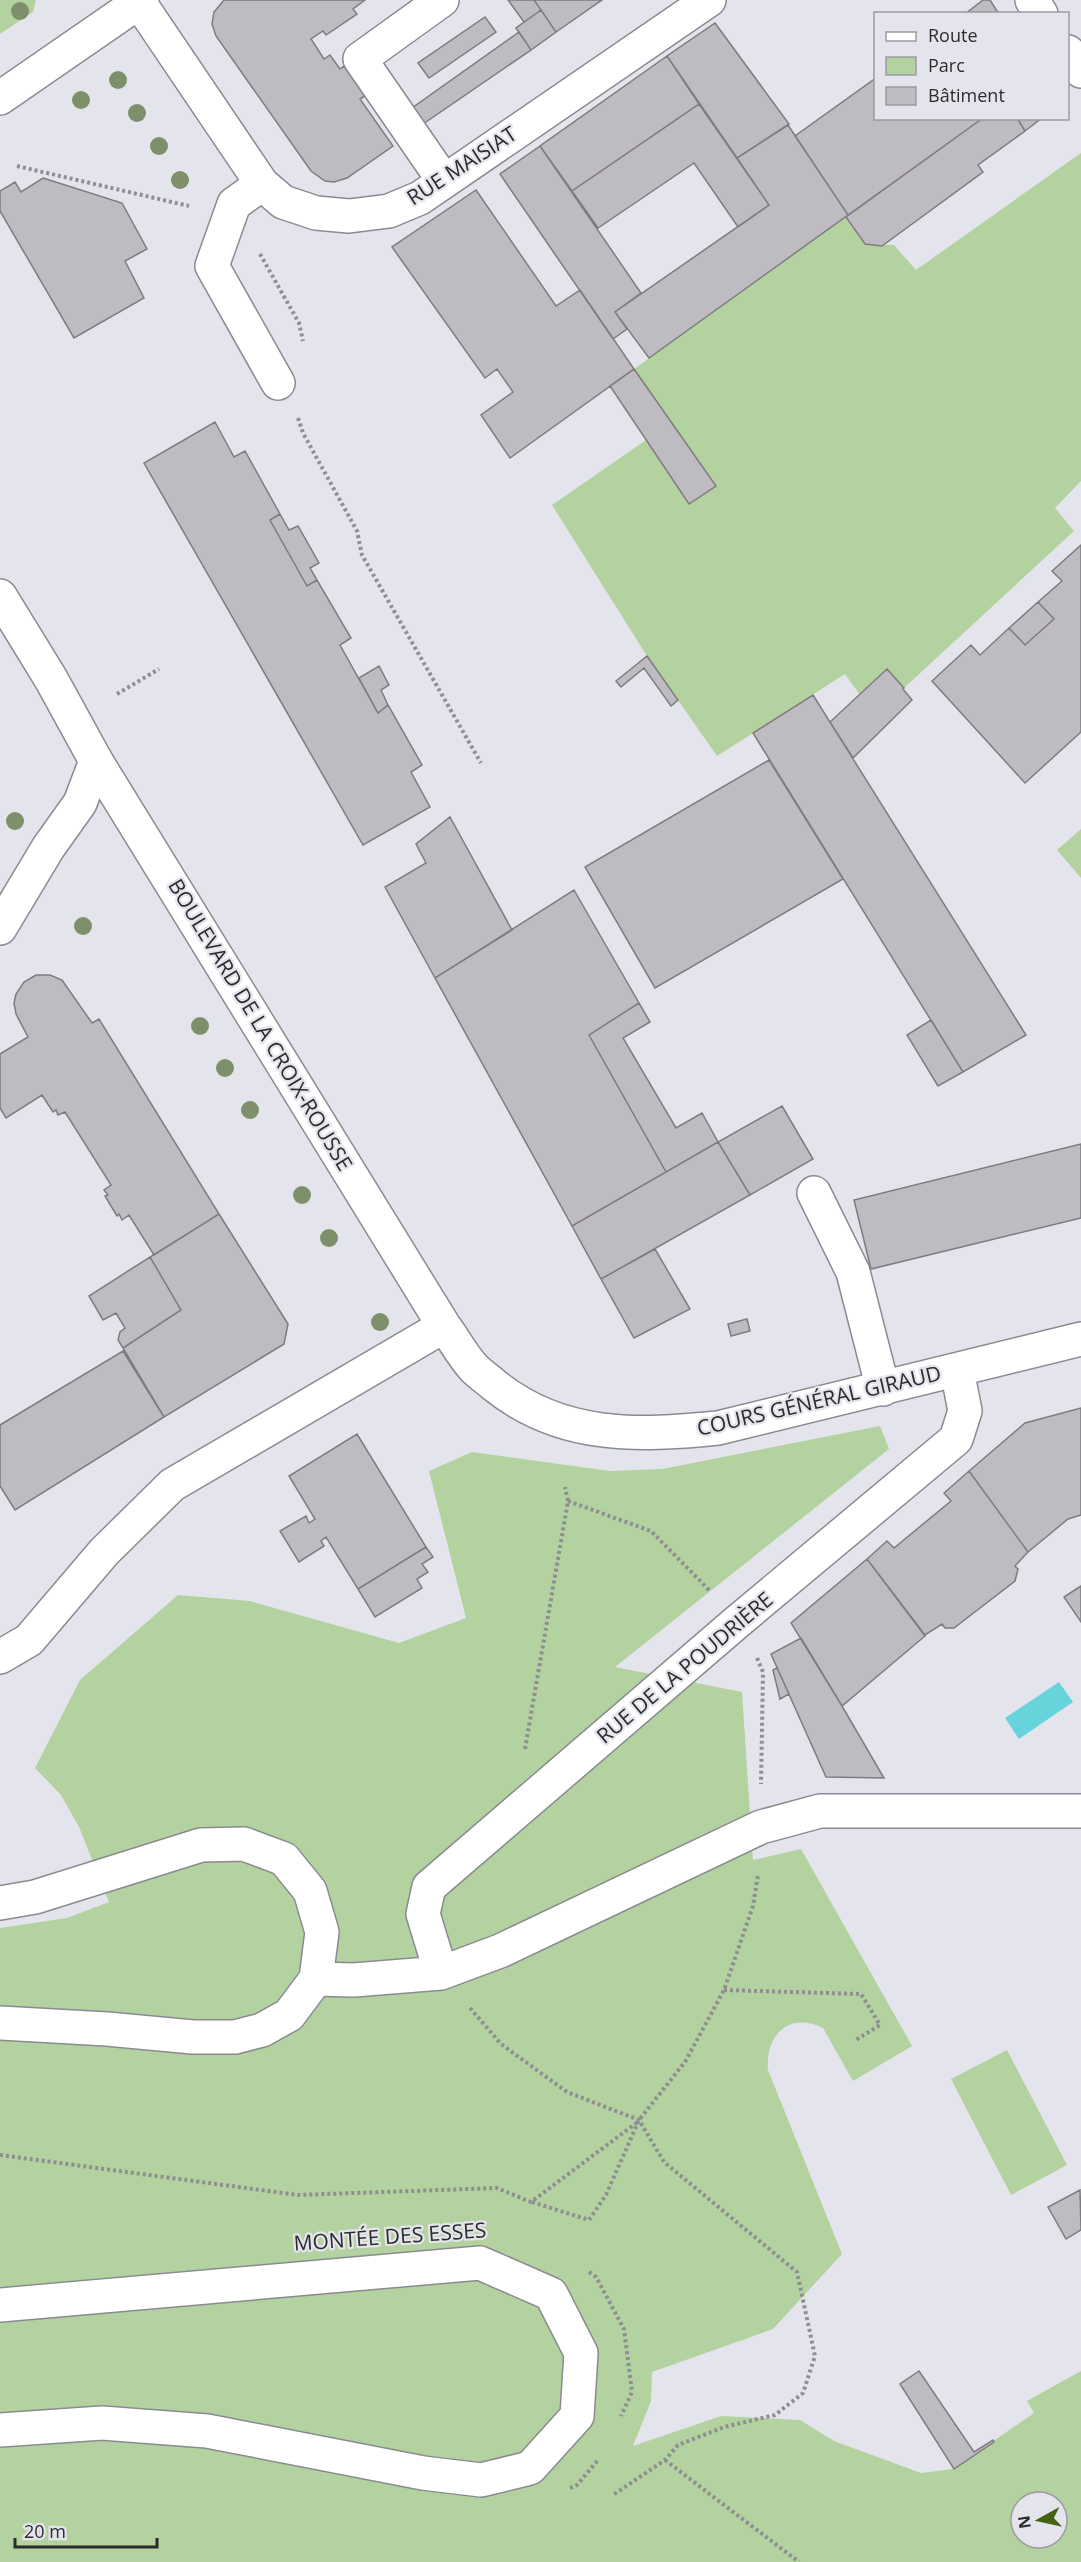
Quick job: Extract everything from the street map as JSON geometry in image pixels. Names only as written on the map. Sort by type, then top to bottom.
[{"type":"street","points":[[442,0],[360,59],[444,181]]},
{"type":"street","name":"RUE MAISIAT","points":[[140,1],[262,184],[283,202],[316,213],[349,216],[388,211],[420,198],[709,0]]},
{"type":"street","points":[[0,98],[140,1]]},
{"type":"street","points":[[1069,53],[1081,71]]},
{"type":"street","points":[[262,184],[234,204],[212,266],[286,396]]},
{"type":"street","name":"BOULEVARD DE LA CROIX-ROUSSE","points":[[0,596],[51,679],[96,761],[444,1326],[473,1368],[511,1399],[555,1421]]},
{"type":"street","points":[[0,928],[48,848],[80,803],[96,761]]},
{"type":"street","points":[[813,1193],[853,1272],[884,1389]]},
{"type":"street","points":[[0,1657],[29,1640],[104,1551],[172,1485],[444,1326]]},
{"type":"street","name":"COURS GÉNÉRAL GIRAUD","points":[[555,1421],[603,1432],[657,1434],[717,1428],[1081,1339]]},
{"type":"street","name":"RUE DE LA POUDRIÈRE","points":[[441,1972],[423,1914],[429,1887],[729,1629],[956,1439],[965,1411],[957,1370]]},
{"type":"street","points":[[316,1979],[354,1980],[441,1972],[500,1951],[761,1827],[820,1811],[1081,1811]]},
{"type":"street","points":[[0,1903],[35,1897],[201,1845],[244,1844],[284,1860],[310,1891],[322,1932],[316,1979],[288,2015],[262,2030],[235,2037],[193,2037],[0,2023]]},
{"type":"street","name":"MONTÉE DES ESSES","points":[[0,2305],[480,2263],[551,2294],[581,2353],[577,2416],[530,2468],[481,2480],[423,2473],[207,2431],[102,2424],[0,2430]]},
{"type":"path","points":[[17,166],[230,216],[255,245],[299,322],[304,349]]},
{"type":"path","points":[[286,396],[303,433],[357,531],[362,555],[481,763]]},
{"type":"path","points":[[117,694],[159,669]]},
{"type":"path","points":[[524,1751],[568,1501],[566,1487]]},
{"type":"path","points":[[568,1501],[651,1531],[715,1595]]},
{"type":"path","points":[[755,1653],[763,1671],[760,1795]]},
{"type":"path","points":[[531,2202],[639,2120],[685,2062],[723,1990],[753,1906],[759,1864]]},
{"type":"path","points":[[441,1972],[501,2044],[567,2092],[639,2120],[664,2162],[797,2272],[815,2356],[803,2393],[775,2415],[724,2427],[678,2445],[664,2460],[613,2495]]},
{"type":"path","points":[[723,1990],[861,1994],[880,2025],[856,2040]]},
{"type":"path","points":[[0,2155],[298,2195],[497,2188],[531,2202],[589,2220],[606,2195],[639,2120]]},
{"type":"path","points":[[587,2271],[596,2277],[624,2329],[632,2392],[619,2421]]},
{"type":"path","points":[[567,2490],[577,2485],[599,2459]]},
{"type":"path","points":[[664,2460],[798,2562]]},
{"type":"green space","points":[[0,0],[36,0],[33,12],[0,34]]},
{"type":"green space","points":[[1081,153],[1081,481],[1055,508],[1074,531],[904,688],[886,669],[860,695],[845,674],[717,756],[647,656],[552,505],[646,440],[689,504],[715,485],[634,369],[846,217],[864,244],[894,245],[916,270]]},
{"type":"green space","points":[[1081,829],[1081,878],[1057,850]]},
{"type":"green space","points":[[880,1426],[889,1449],[615,1667],[742,1692],[753,1860],[801,1849],[912,2046],[853,2081],[823,2028],[799,2023],[789,2025],[775,2037],[770,2047],[768,2070],[842,2254],[773,2329],[652,2372],[651,2401],[633,2446],[721,2416],[800,2420],[834,2441],[921,2473],[953,2469],[1034,2413],[1027,2401],[1081,2371],[1081,2562],[0,2562],[0,1928],[67,1918],[109,1902],[79,1827],[61,1795],[35,1768],[80,1680],[178,1595],[250,1601],[399,1643],[466,1618],[429,1471],[472,1452],[610,1471],[662,1469]]},
{"type":"green space","points":[[1007,2050],[1067,2165],[1011,2195],[951,2079]]},
{"type":"water","points":[[1059,1682],[1073,1702],[1019,1739],[1005,1718]]},
{"type":"building","points":[[224,0],[365,0],[353,9],[357,14],[326,35],[323,31],[311,39],[324,59],[330,55],[340,69],[344,66],[365,96],[360,99],[393,146],[347,178],[334,182],[325,181],[311,171],[216,36],[212,24],[214,12]]},
{"type":"building","points":[[508,0],[534,0],[541,10],[524,22]]},
{"type":"building","points":[[534,0],[602,0],[556,32]]},
{"type":"building","points":[[983,0],[990,0],[998,12],[968,12]]},
{"type":"building","points":[[541,10],[556,32],[531,50],[516,28]]},
{"type":"building","points":[[485,17],[496,32],[429,78],[418,63]]},
{"type":"building","points":[[715,23],[789,124],[737,158],[667,56]]},
{"type":"building","points":[[519,32],[531,50],[423,124],[412,108]]},
{"type":"building","points":[[667,56],[699,104],[572,191],[540,146]]},
{"type":"building","points":[[874,79],[874,120],[980,120],[848,215],[795,136]]},
{"type":"building","points":[[699,104],[769,205],[738,227],[694,163],[598,228],[572,191]]},
{"type":"building","points":[[980,120],[1018,120],[1025,131],[978,165],[983,172],[882,246],[865,244],[846,217]]},
{"type":"building","points":[[1018,120],[1039,120],[1025,131]]},
{"type":"building","points":[[788,125],[848,215],[649,358],[615,312],[769,205],[737,158]]},
{"type":"building","points":[[540,146],[641,293],[615,312],[627,329],[613,339],[500,174]]},
{"type":"building","points":[[43,178],[122,203],[147,249],[125,261],[144,298],[74,338],[0,211],[0,191],[15,182],[21,192]]},
{"type":"building","points":[[476,190],[556,306],[580,290],[634,369],[510,458],[481,415],[513,392],[497,369],[485,378],[392,247]]},
{"type":"building","points":[[634,369],[716,486],[689,504],[610,386]]},
{"type":"building","points":[[215,422],[234,457],[245,451],[280,514],[270,520],[307,586],[317,580],[351,638],[340,645],[378,713],[388,705],[422,765],[411,772],[430,807],[363,845],[144,463]]},
{"type":"building","points":[[280,514],[289,530],[298,526],[319,563],[310,568],[317,580],[307,586],[270,520]]},
{"type":"building","points":[[1081,545],[1081,732],[1025,783],[932,681],[971,645],[980,655],[1009,628],[1025,645],[1054,619],[1038,602],[1062,581],[1052,571]]},
{"type":"building","points":[[1038,602],[1054,619],[1025,645],[1009,628]]},
{"type":"building","points":[[647,656],[678,700],[671,706],[644,668],[621,687],[616,681]]},
{"type":"building","points":[[379,666],[389,685],[381,690],[388,705],[378,713],[359,678]]},
{"type":"building","points":[[887,669],[912,700],[853,758],[830,722]]},
{"type":"building","points":[[813,695],[1026,1035],[963,1072],[753,733]]},
{"type":"building","points":[[769,760],[843,879],[655,988],[585,867]]},
{"type":"building","points":[[450,817],[512,930],[435,978],[385,887],[426,863],[416,844]]},
{"type":"building","points":[[574,890],[639,1003],[589,1035],[666,1172],[572,1226],[435,978]]},
{"type":"building","points":[[36,975],[50,975],[62,980],[92,1023],[99,1019],[219,1214],[154,1255],[129,1215],[122,1220],[119,1214],[117,1216],[105,1196],[108,1195],[104,1190],[111,1185],[65,1112],[58,1115],[56,1110],[53,1112],[42,1095],[6,1118],[0,1108],[0,1054],[28,1037],[16,1014],[14,1003],[16,994],[24,982]]},
{"type":"building","points":[[639,1003],[650,1022],[623,1038],[676,1128],[702,1113],[718,1142],[666,1172],[589,1035]]},
{"type":"building","points":[[931,1020],[963,1072],[938,1086],[907,1035]]},
{"type":"building","points":[[782,1106],[813,1159],[750,1195],[718,1142]]},
{"type":"building","points":[[718,1142],[750,1195],[601,1279],[572,1226]]},
{"type":"building","points":[[1081,1144],[1081,1218],[871,1269],[854,1200]]},
{"type":"building","points":[[219,1214],[288,1324],[284,1344],[164,1417],[123,1348],[181,1310],[150,1257]]},
{"type":"building","points":[[655,1249],[690,1309],[634,1338],[601,1279]]},
{"type":"building","points":[[150,1257],[181,1310],[123,1348],[118,1340],[120,1332],[125,1328],[116,1313],[103,1320],[89,1296]]},
{"type":"building","points":[[747,1319],[750,1331],[731,1336],[728,1324]]},
{"type":"building","points":[[123,1351],[164,1417],[15,1510],[0,1486],[0,1425]]},
{"type":"building","points":[[1081,1408],[1081,1515],[1068,1519],[1028,1552],[969,1471],[1025,1423]]},
{"type":"building","points":[[357,1434],[426,1547],[358,1589],[326,1537],[321,1541],[324,1546],[299,1562],[280,1531],[306,1516],[309,1523],[315,1519],[289,1476]]},
{"type":"building","points":[[969,1471],[1028,1552],[1015,1566],[1018,1569],[1015,1581],[954,1628],[945,1628],[942,1624],[925,1635],[867,1559],[887,1541],[894,1548],[951,1501],[944,1493]]},
{"type":"building","points":[[426,1547],[433,1557],[422,1564],[428,1572],[417,1579],[422,1588],[375,1617],[358,1589]]},
{"type":"building","points":[[867,1559],[925,1636],[842,1706],[791,1623]]},
{"type":"building","points":[[1081,1586],[1081,1622],[1064,1597]]},
{"type":"building","points":[[801,1638],[884,1778],[826,1777],[771,1654]]},
{"type":"building","points":[[777,1668],[789,1694],[780,1699],[773,1670]]},
{"type":"building","points":[[1080,2190],[1081,2230],[1066,2239],[1048,2207]]},
{"type":"building","points":[[919,2371],[974,2452],[993,2440],[994,2442],[954,2469],[900,2384]]}]
